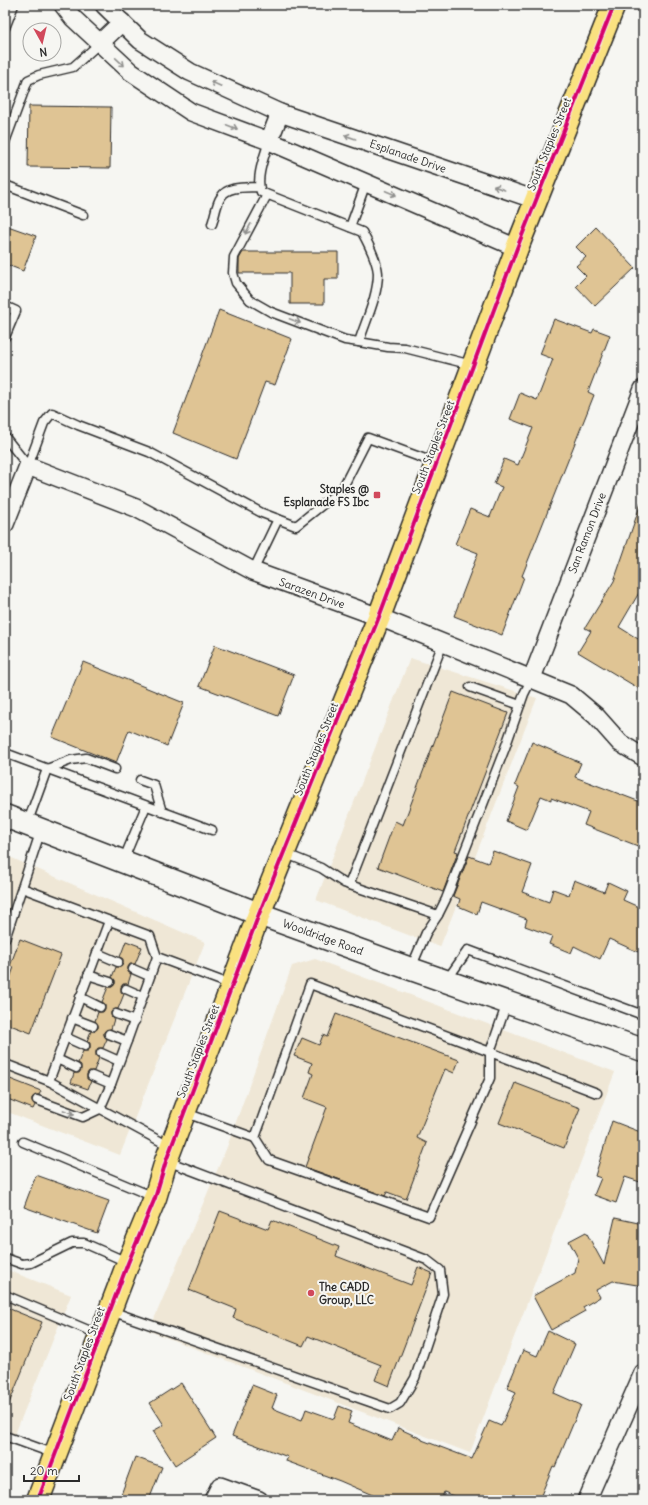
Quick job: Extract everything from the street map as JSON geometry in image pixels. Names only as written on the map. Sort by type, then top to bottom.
[{"type":"main road","name":"South Staples Street","points":[[38,1500],[154,1198],[169,1154],[260,914],[379,617],[517,248],[614,5]]},
{"type":"street","points":[[63,5],[73,18],[131,72],[191,112],[269,141],[517,248]]},
{"type":"street","name":"Esplanade Drive","points":[[104,5],[140,40],[190,72],[280,113],[536,200]]},
{"type":"street","points":[[100,43],[122,22]]},
{"type":"street","points":[[269,141],[280,113]]},
{"type":"street","name":"San Ramon Drive","points":[[532,678],[643,388]]},
{"type":"street","points":[[5,524],[28,466]]},
{"type":"street","name":"Sarazen Drive","points":[[28,466],[136,508],[253,571],[379,617],[571,695],[596,716],[620,743],[643,757]]},
{"type":"street","name":"Wooldridge Road","points":[[5,816],[260,914],[411,969],[643,1050]]},
{"type":"street","points":[[587,1500],[643,1372]]},
{"type":"street","points":[[217,1493],[259,1500]]},
{"type":"lane","points":[[5,28],[14,5]]},
{"type":"lane","points":[[5,142],[28,80],[39,75],[74,67],[100,43]]},
{"type":"lane","points":[[269,141],[259,179],[259,187],[261,192],[362,232],[370,247],[378,272],[375,294],[359,342]]},
{"type":"lane","points":[[350,227],[366,183]]},
{"type":"lane","points":[[5,185],[83,215]]},
{"type":"lane","points":[[212,224],[221,197],[227,192],[238,188],[259,187]]},
{"type":"lane","points":[[267,195],[234,257],[233,273],[236,283],[250,300],[271,312],[345,340],[388,347],[405,348],[473,366]]},
{"type":"lane","points":[[5,306],[16,311],[5,337]]},
{"type":"lane","points":[[28,466],[44,424],[52,413],[149,452],[262,513],[296,526],[342,489],[368,438],[436,463]]},
{"type":"lane","points":[[5,437],[28,466]]},
{"type":"lane","points":[[253,571],[278,519]]},
{"type":"lane","points":[[349,884],[443,642]]},
{"type":"lane","points":[[411,969],[426,933],[438,915],[446,899],[520,705],[532,678]]},
{"type":"lane","points":[[470,686],[520,705]]},
{"type":"lane","points":[[5,753],[212,830]]},
{"type":"lane","points":[[47,769],[71,760],[86,758],[115,769]]},
{"type":"lane","points":[[5,939],[22,888],[47,769]]},
{"type":"lane","points":[[140,780],[154,785],[162,812]]},
{"type":"lane","points":[[123,862],[146,806]]},
{"type":"lane","points":[[284,853],[321,868],[344,883],[438,915]]},
{"type":"lane","points":[[22,888],[150,936],[157,957],[142,996],[135,1021],[100,1109],[83,1117],[37,1100]]},
{"type":"lane","points":[[49,1081],[109,921]]},
{"type":"lane","points":[[446,981],[468,950],[643,1015]]},
{"type":"lane","points":[[97,953],[118,962]]},
{"type":"lane","points":[[157,957],[233,985]]},
{"type":"lane","points":[[133,969],[149,976]]},
{"type":"lane","points":[[88,975],[110,982]]},
{"type":"lane","points":[[255,1138],[310,984],[597,1092]]},
{"type":"lane","points":[[126,989],[142,996]]},
{"type":"lane","points":[[80,997],[100,1007]]},
{"type":"lane","points":[[185,1112],[255,1138],[269,1160],[429,1217],[490,1078],[490,1052],[508,1003]]},
{"type":"lane","points":[[116,1014],[135,1021]]},
{"type":"lane","points":[[72,1018],[93,1026]]},
{"type":"lane","points":[[109,1034],[127,1041]]},
{"type":"lane","points":[[65,1037],[85,1046]]},
{"type":"lane","points":[[101,1053],[119,1062]]},
{"type":"lane","points":[[57,1059],[76,1068]]},
{"type":"lane","points":[[5,1064],[49,1081],[100,1109],[169,1154],[427,1260],[440,1270],[442,1294],[415,1378],[400,1403],[390,1409],[110,1311]]},
{"type":"lane","points":[[643,1073],[643,1082]]},
{"type":"lane","points":[[92,1076],[111,1084]]},
{"type":"lane","points":[[23,1142],[154,1198]]},
{"type":"lane","points":[[5,1258],[22,1264],[31,1263],[72,1243],[84,1243],[128,1263]]},
{"type":"lane","points":[[5,1295],[101,1335]]},
{"type":"lane","points":[[5,1436],[56,1455]]},
{"type":"shaded area","points":[[410,658],[537,698],[440,947],[316,900]]},
{"type":"shaded area","points":[[5,855],[205,942],[120,1155],[5,1111]]},
{"type":"shaded area","points":[[315,959],[615,1072],[470,1453],[149,1331],[227,1147],[292,966]]},
{"type":"shaded area","points":[[5,1269],[71,1295],[5,1459]]},
{"type":"building","points":[[29,106],[111,107],[110,168],[28,167]]},
{"type":"building","points":[[5,225],[36,236],[23,271],[5,264]]},
{"type":"building","points":[[596,227],[635,268],[595,306],[576,286],[586,276],[576,266],[586,257],[576,247]]},
{"type":"building","points":[[243,252],[338,252],[338,279],[324,279],[324,304],[290,304],[290,273],[239,273],[239,259]]},
{"type":"building","points":[[219,310],[292,339],[275,385],[265,382],[236,459],[173,433]]},
{"type":"building","points":[[554,319],[592,333],[594,329],[610,335],[588,392],[594,395],[522,576],[524,577],[502,635],[454,616],[478,553],[455,544],[470,509],[490,517],[502,487],[494,484],[504,459],[518,465],[533,428],[510,419],[520,393],[537,400],[553,359],[540,354]]},
{"type":"building","points":[[641,503],[643,504],[643,586],[619,627],[643,642],[643,691],[578,652],[591,631],[585,628],[614,581]]},
{"type":"building","points":[[215,645],[294,675],[278,716],[199,686]]},
{"type":"building","points":[[83,662],[184,703],[167,746],[129,730],[116,763],[52,737]]},
{"type":"building","points":[[453,692],[508,713],[455,851],[458,852],[443,892],[378,867],[395,821],[403,825]]},
{"type":"building","points":[[532,742],[581,763],[575,777],[643,803],[643,848],[584,825],[589,812],[551,798],[551,800],[541,796],[527,830],[506,821],[519,787],[515,785]]},
{"type":"building","points":[[493,851],[532,865],[522,892],[549,902],[553,889],[569,895],[574,880],[604,892],[608,882],[627,891],[623,900],[643,909],[643,940],[638,952],[609,939],[600,959],[574,946],[571,953],[549,944],[552,936],[525,926],[527,919],[481,902],[477,914],[458,906],[460,899],[453,896],[469,856],[488,863]]},
{"type":"building","points":[[20,939],[61,955],[31,1033],[5,1023],[5,992],[14,967],[10,966]]},
{"type":"building","points":[[126,941],[142,947],[135,964],[130,964],[128,967],[128,972],[131,974],[128,984],[123,984],[121,987],[121,992],[124,994],[118,1009],[111,1012],[114,1019],[111,1029],[104,1032],[107,1039],[103,1048],[98,1048],[96,1051],[96,1056],[99,1058],[94,1071],[89,1071],[87,1074],[87,1079],[91,1081],[88,1089],[71,1083],[74,1073],[79,1073],[81,1070],[81,1065],[78,1063],[83,1051],[88,1051],[90,1048],[90,1043],[87,1041],[91,1031],[98,1028],[95,1021],[98,1012],[103,1012],[105,1009],[105,1004],[102,1002],[108,987],[112,987],[115,984],[115,980],[112,977],[116,967],[121,967],[123,964],[123,959],[120,957]]},
{"type":"building","points":[[336,1014],[459,1060],[454,1073],[445,1069],[417,1138],[427,1143],[406,1199],[387,1192],[385,1196],[305,1167],[327,1107],[304,1098],[313,1074],[309,1072],[312,1063],[294,1056],[302,1038],[319,1045],[323,1035],[327,1037]]},
{"type":"building","points":[[5,1077],[41,1091],[39,1095],[32,1098],[35,1105],[33,1109],[5,1098]]},
{"type":"building","points":[[515,1083],[580,1108],[564,1148],[499,1123]]},
{"type":"building","points":[[612,1121],[643,1133],[643,1183],[625,1177],[616,1203],[594,1195],[601,1178],[595,1176]]},
{"type":"building","points":[[36,1175],[109,1201],[97,1233],[24,1207]]},
{"type":"building","points":[[220,1211],[268,1229],[272,1220],[339,1247],[336,1256],[411,1285],[418,1267],[432,1273],[389,1386],[375,1380],[381,1365],[308,1336],[303,1346],[233,1318],[236,1309],[189,1290]]},
{"type":"building","points":[[615,1218],[643,1224],[643,1286],[613,1281],[596,1290],[600,1297],[583,1307],[585,1311],[551,1330],[533,1296],[575,1273],[578,1258],[569,1241],[586,1232],[604,1265]]},
{"type":"building","points":[[5,1307],[42,1322],[6,1411],[5,1411]]},
{"type":"building","points":[[548,1331],[575,1344],[554,1393],[581,1405],[555,1467],[553,1466],[539,1500],[464,1500],[444,1492],[441,1500],[384,1500],[340,1481],[286,1461],[288,1457],[232,1436],[252,1385],[277,1395],[272,1408],[302,1420],[306,1409],[334,1419],[339,1406],[352,1411],[348,1423],[392,1441],[398,1428],[422,1440],[472,1459],[489,1421],[501,1426],[516,1392],[507,1388],[523,1350],[537,1356]]},
{"type":"building","points":[[181,1383],[216,1438],[175,1465],[153,1431],[164,1425],[150,1403]]},
{"type":"building","points":[[135,1457],[162,1467],[149,1500],[119,1500]]},
{"type":"cycle path","points":[[38,1500],[128,1263],[155,1198],[166,1161],[259,914],[379,617],[517,248],[614,5]]},
{"type":"place","name":"Staples @ Esplanade FS Ibc","points":[[377,495]]},
{"type":"place","name":"The CADD Group, LLC","points":[[311,1293]]}]
